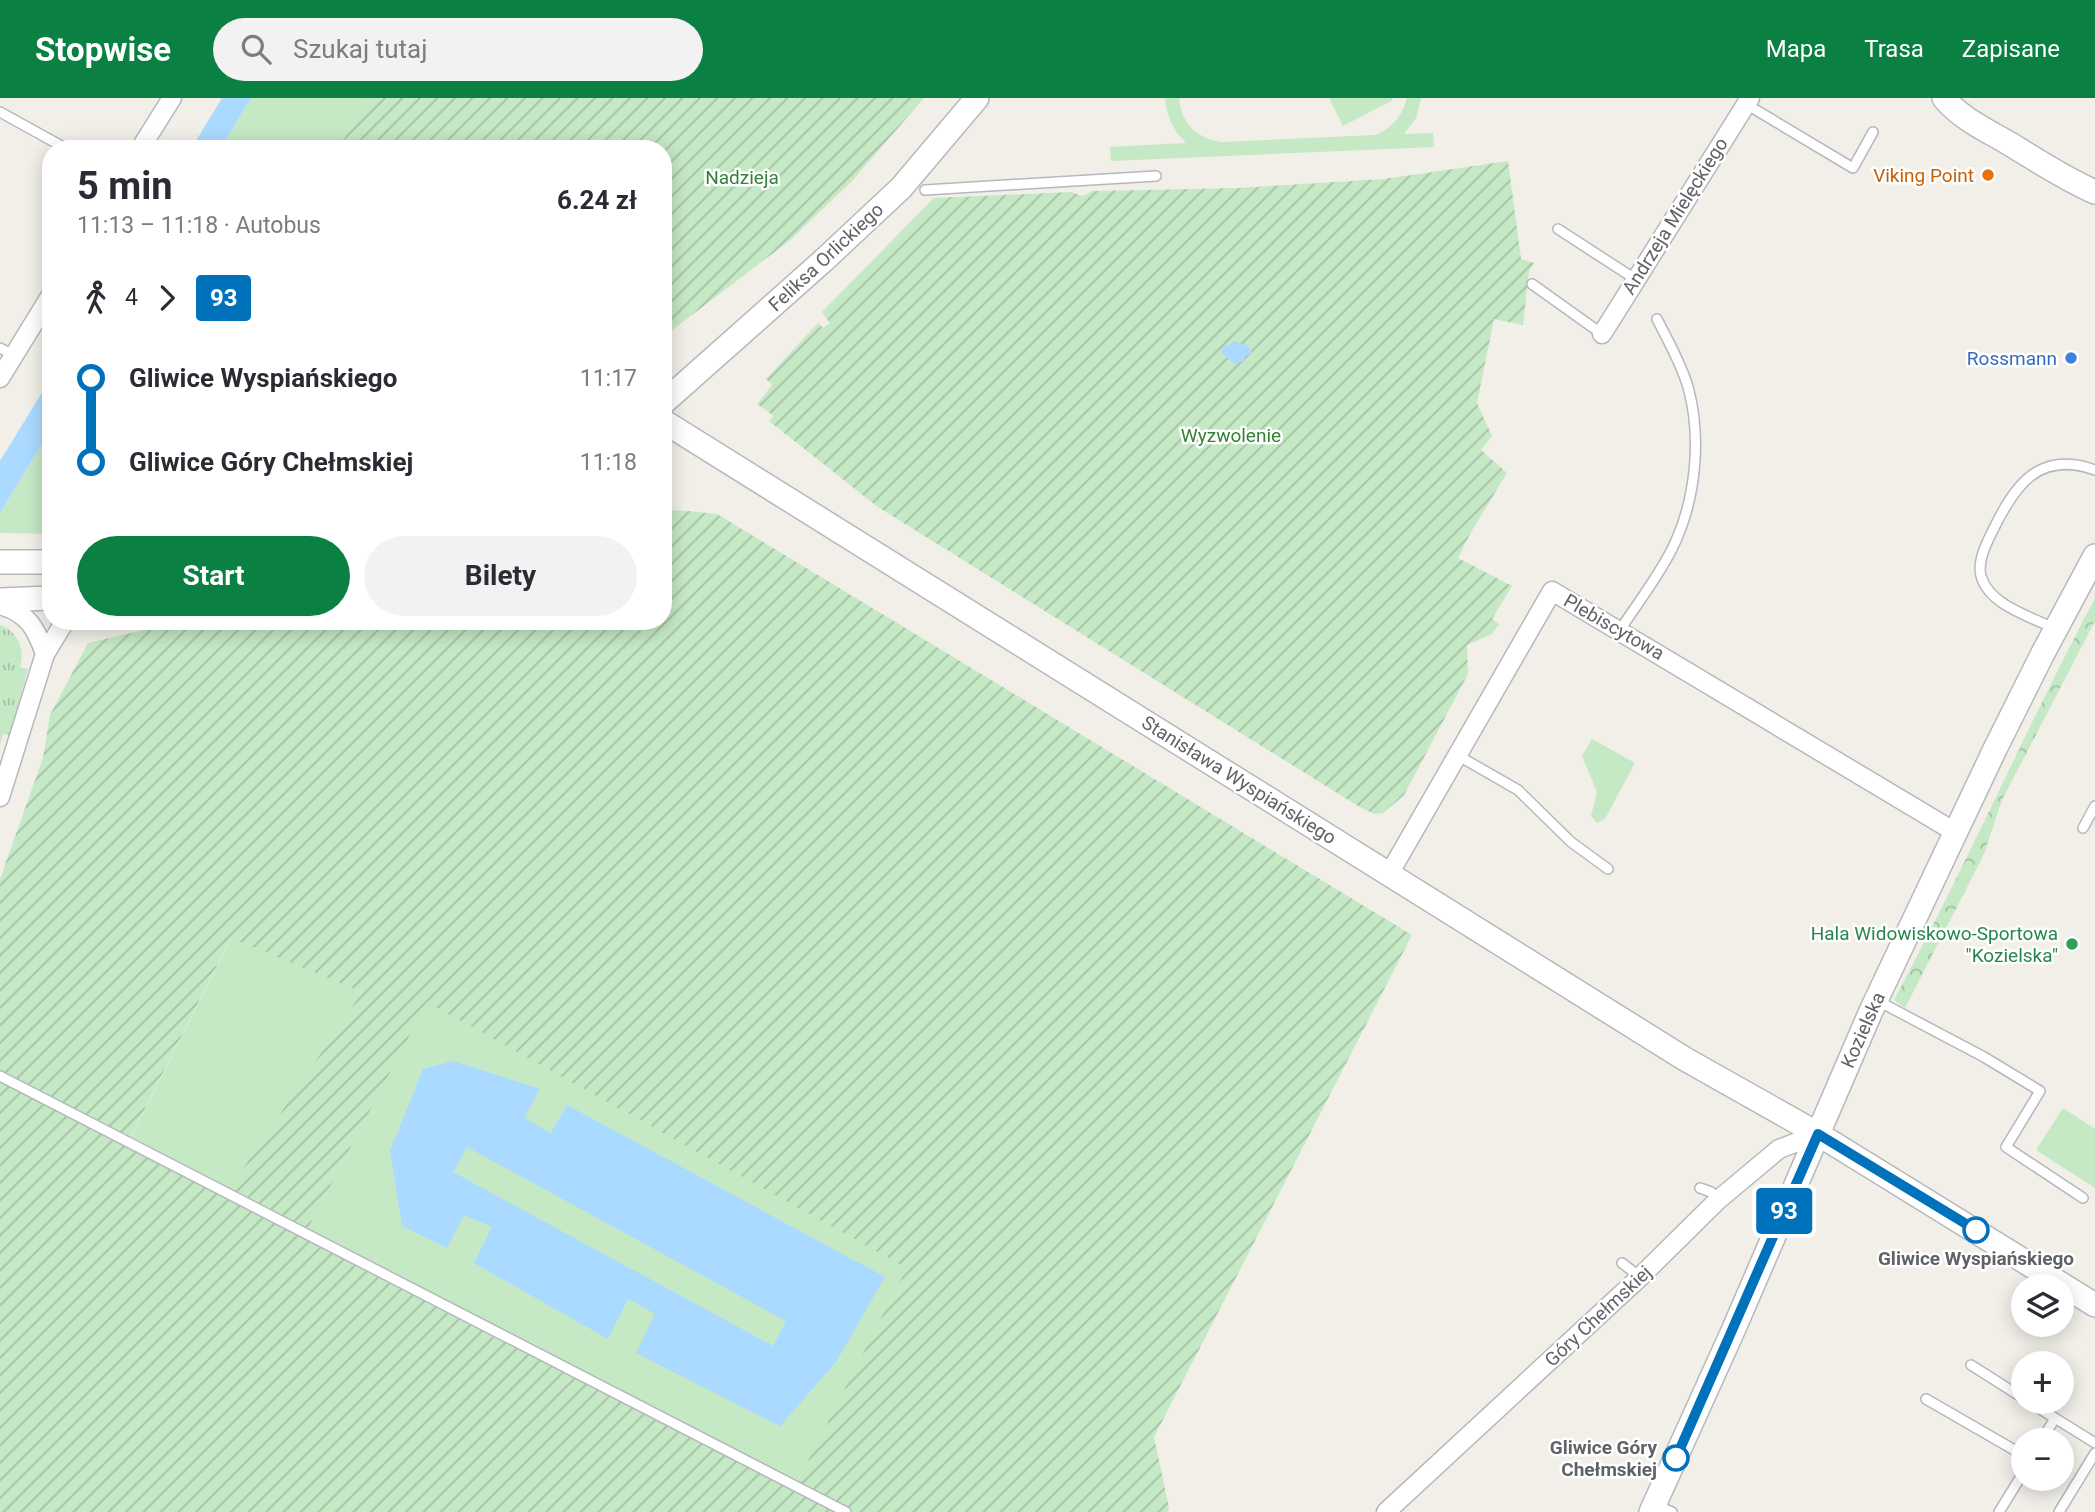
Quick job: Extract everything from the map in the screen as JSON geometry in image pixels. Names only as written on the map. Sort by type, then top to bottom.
[{"type":"street","points":[[146,140],[172,98]]},
{"type":"street","name":"Feliksa Orlickiego","points":[[672,395],[901,188],[977,98]]},
{"type":"street","name":"Andrzeja Mielęckiego","points":[[1602,334],[1748,101]]},
{"type":"street","points":[[1944,101],[2074,183],[2095,192]]},
{"type":"street","points":[[0,378],[7,351],[42,306]]},
{"type":"street","name":"Stanisława Wyspiańskiego","points":[[672,427],[1685,1059],[1818,1134],[2095,1305]]},
{"type":"street","name":"Kozielska","points":[[1659,1510],[1876,1000],[2055,629],[2095,556]]},
{"type":"street","points":[[0,562],[42,562]]},
{"type":"street","name":"Plebiscytowa","points":[[1389,874],[1552,591],[1955,832]]},
{"type":"street","points":[[0,602],[42,599]]},
{"type":"street","points":[[0,602],[22,614],[37,632],[45,654]]},
{"type":"street","points":[[0,797],[45,654],[60,630]]},
{"type":"street","name":"Góry Chełmskiej","points":[[1386,1512],[1640,1277],[1718,1200],[1779,1149],[1818,1134]]},
{"type":"lane","points":[[1748,101],[1853,168],[1873,132]]},
{"type":"lane","points":[[0,112],[50,140]]},
{"type":"lane","points":[[925,190],[1156,176]]},
{"type":"lane","points":[[1558,229],[1635,279]]},
{"type":"lane","points":[[1532,284],[1602,334]]},
{"type":"lane","points":[[1620,630],[1672,549],[1692,484],[1695,450],[1688,386],[1657,319]]},
{"type":"lane","points":[[2055,629],[2007,605],[1995,596],[1981,576],[1981,565],[1987,543],[2007,503],[2034,472],[2069,464],[2095,470]]},
{"type":"lane","points":[[1457,755],[1518,790],[1571,842],[1608,869]]},
{"type":"lane","points":[[2083,828],[2095,806]]},
{"type":"lane","points":[[1876,1000],[2040,1091],[2006,1147],[2083,1198]]},
{"type":"lane","points":[[0,1076],[846,1512]]},
{"type":"lane","points":[[1700,1188],[1711,1192],[1718,1200]]},
{"type":"lane","points":[[1622,1263],[1640,1277]]},
{"type":"lane","points":[[1971,1365],[2011,1390]]},
{"type":"lane","points":[[1926,1399],[2011,1448]]},
{"type":"lane","points":[[2048,1414],[2095,1443]]},
{"type":"lane","points":[[2049,1428],[2055,1418]]},
{"type":"lane","points":[[2059,1512],[2095,1453]]},
{"type":"lane","points":[[1999,1512],[2012,1491]]},
{"type":"green space","points":[[251,98],[369,98],[343,140],[225,140]]},
{"type":"green space","name":"Nadzieja","points":[[369,98],[924,98],[852,181],[789,241],[672,330],[672,140],[343,140]]},
{"type":"green space","points":[[1165,98],[1179,98],[1183,115],[1192,128],[1205,137],[1222,142],[1375,135],[1396,121],[1407,98],[1421,98],[1416,118],[1404,134],[1433,133],[1434,147],[1111,161],[1110,147],[1186,143],[1171,123]]},
{"type":"green space","points":[[1329,98],[1392,98],[1393,100],[1343,126]]},
{"type":"green space","name":"Wyzwolenie","points":[[1508,161],[1521,259],[1534,263],[1529,271],[1523,325],[1494,319],[1477,403],[1492,436],[1481,450],[1507,473],[1458,558],[1512,586],[1492,619],[1499,624],[1492,634],[1467,645],[1468,674],[1404,795],[1383,813],[1374,814],[1358,806],[878,507],[769,421],[774,416],[757,404],[772,385],[766,379],[818,323],[823,328],[830,323],[822,312],[934,198],[1071,192],[1082,196],[1093,191],[1239,188],[1384,179]]},
{"type":"green space","points":[[42,444],[42,534],[0,533],[0,513]]},
{"type":"green space","points":[[672,511],[717,514],[1412,935],[1154,1437],[1168,1512],[0,1512],[0,879],[43,758],[50,715],[88,643],[144,630],[672,630]],"holes":[[[231,938],[362,992],[227,1193],[128,1142]],[[427,1002],[907,1268],[795,1486],[305,1234]]]},
{"type":"green space","points":[[2095,598],[2095,621],[2002,800],[1984,854],[1905,1008],[1894,1000]]},
{"type":"green space","points":[[0,625],[11,632],[19,642],[22,654],[20,667],[28,669],[10,735],[3,734],[0,745]]},
{"type":"green space","points":[[1592,739],[1635,763],[1605,819],[1597,823],[1591,816],[1597,792],[1582,756]]},
{"type":"green space","points":[[232,937],[362,992],[227,1194],[128,1143]]},
{"type":"green space","points":[[427,1001],[908,1268],[795,1486],[305,1234]]},
{"type":"green space","points":[[2063,1108],[2095,1129],[2095,1188],[2036,1150]]},
{"type":"water","points":[[222,98],[251,98],[225,140],[196,140]]},
{"type":"water","points":[[1234,341],[1249,346],[1252,353],[1245,356],[1244,361],[1234,364],[1222,353],[1222,348]]},
{"type":"water","points":[[42,393],[42,444],[0,513],[0,461]]},
{"type":"water","points":[[453,1061],[540,1089],[524,1118],[551,1133],[567,1105],[885,1277],[836,1362],[780,1426],[636,1353],[655,1314],[628,1299],[608,1339],[474,1263],[492,1227],[464,1215],[447,1248],[402,1226],[390,1151],[423,1069]],"holes":[[[467,1147],[786,1321],[773,1346],[453,1172]]]},
{"type":"bus line","name":"93","points":[[1676,1458],[1818,1134],[1976,1230]]},
{"type":"place","name":"Viking Point","points":[[1988,175]]},
{"type":"place","name":"Rossmann","points":[[2071,358]]},
{"type":"place","name":"Hala Widowiskowo-Sportowa \"Kozielska\"","points":[[2072,944]]},
{"type":"place","name":"Gliwice Wyspiańskiego","points":[[1976,1230]]},
{"type":"place","name":"Gliwice Góry Chełmskiej","points":[[1676,1458]]}]
